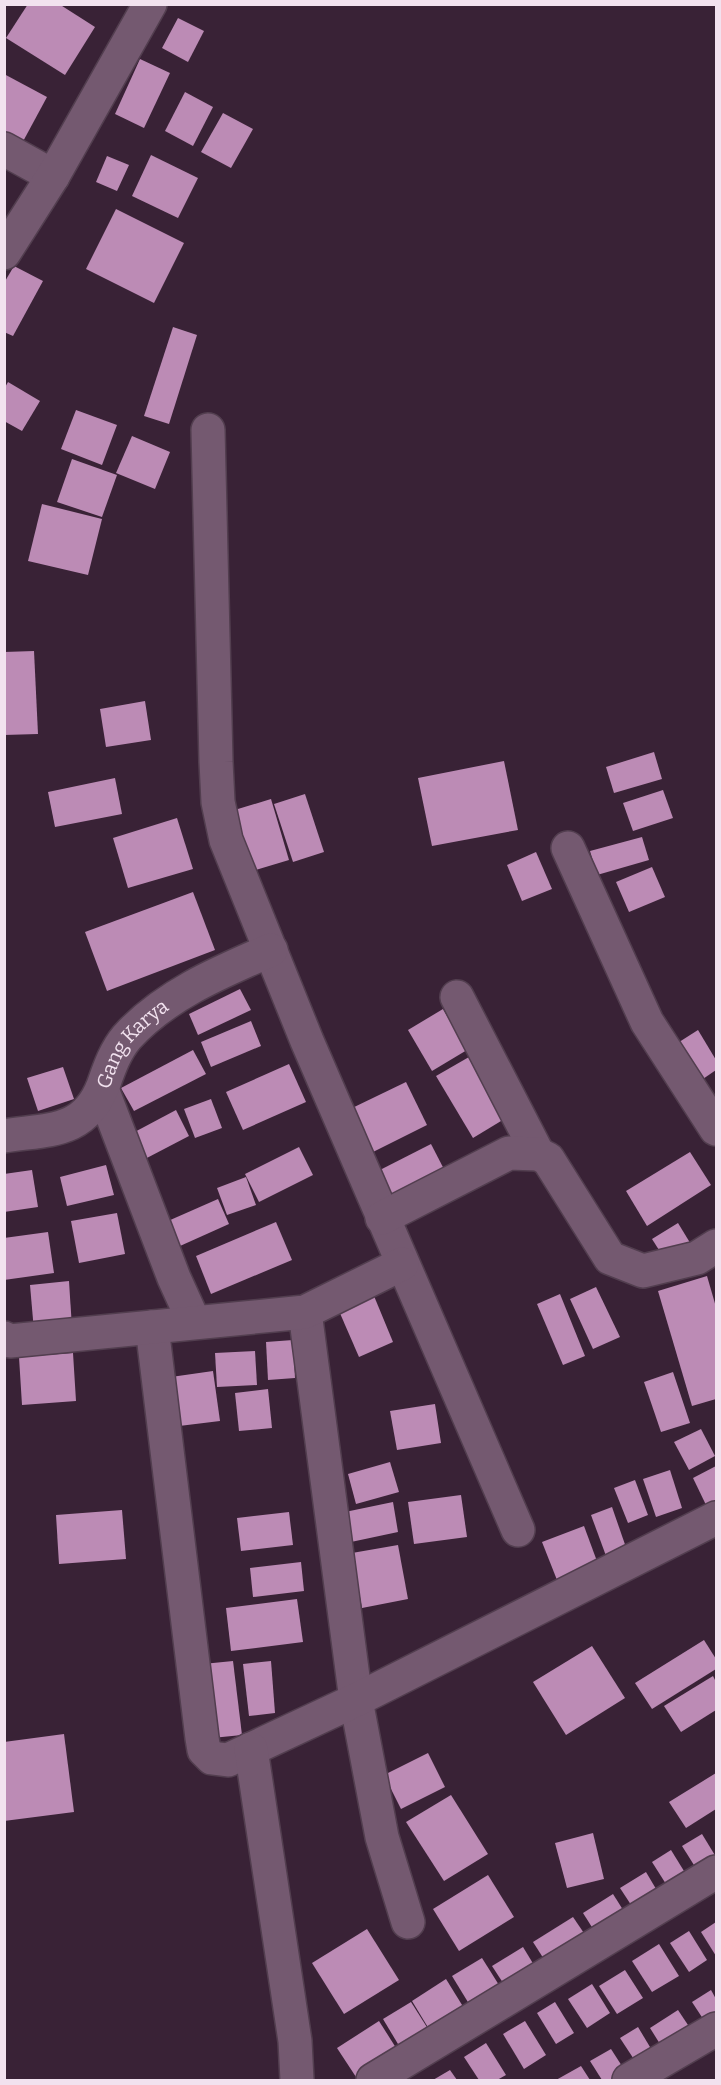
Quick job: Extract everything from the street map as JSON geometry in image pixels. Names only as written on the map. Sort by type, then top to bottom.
[{"type":"street","points":[[4,253],[53,176],[150,4]]},
{"type":"street","points":[[4,149],[53,176]]},
{"type":"street","points":[[208,430],[218,802],[226,840],[382,1218],[518,1530]]},
{"type":"street","points":[[568,848],[647,1022],[694,1090],[717,1129]]},
{"type":"street","name":"Gang Karya","points":[[4,1136],[62,1127],[78,1121],[90,1111],[102,1089],[111,1063],[126,1039],[145,1020],[205,978],[271,950]]},
{"type":"street","points":[[457,997],[538,1154]]},
{"type":"street","points":[[102,1089],[174,1278],[194,1322]]},
{"type":"street","points":[[382,1218],[509,1153],[538,1154],[548,1159],[610,1258],[643,1271],[697,1258],[717,1246]]},
{"type":"street","points":[[4,1338],[10,1341],[305,1312],[402,1264]]},
{"type":"street","points":[[305,1312],[356,1700],[382,1837],[408,1922]]},
{"type":"street","points":[[152,1327],[203,1744],[212,1758],[220,1760],[251,1749],[356,1700],[717,1518]]},
{"type":"street","points":[[251,1749],[295,2041],[297,2080]]},
{"type":"street","points":[[372,2080],[717,1872]]},
{"type":"street","points":[[639,2078],[717,2029]]},
{"type":"building","points":[[28,4],[59,4],[95,27],[65,75],[6,38]]},
{"type":"building","points":[[178,18],[204,31],[188,62],[162,48]]},
{"type":"building","points":[[140,59],[170,73],[144,128],[115,114]]},
{"type":"building","points":[[4,74],[47,97],[20,147],[4,139]]},
{"type":"building","points":[[185,92],[213,107],[193,146],[165,131]]},
{"type":"building","points":[[223,113],[253,129],[231,168],[201,152]]},
{"type":"building","points":[[151,155],[198,178],[178,218],[132,196]]},
{"type":"building","points":[[107,156],[129,165],[117,191],[96,182]]},
{"type":"building","points":[[116,209],[184,243],[154,303],[86,269]]},
{"type":"building","points":[[14,266],[43,281],[13,336],[4,332],[4,283]]},
{"type":"building","points":[[173,327],[197,335],[169,424],[144,416]]},
{"type":"building","points":[[8,382],[40,401],[22,431],[4,421],[4,389]]},
{"type":"building","points":[[76,410],[117,425],[102,465],[61,449]]},
{"type":"building","points":[[132,436],[170,452],[155,489],[116,473]]},
{"type":"building","points":[[72,459],[117,475],[102,517],[57,502]]},
{"type":"building","points":[[42,504],[102,519],[88,575],[28,561]]},
{"type":"building","points":[[34,651],[38,734],[4,735],[4,652]]},
{"type":"building","points":[[145,701],[151,740],[106,747],[100,709]]},
{"type":"building","points":[[654,752],[662,779],[614,793],[606,767]]},
{"type":"building","points":[[504,761],[518,830],[432,846],[418,778]]},
{"type":"building","points":[[115,778],[122,814],[55,827],[48,792]]},
{"type":"building","points":[[663,790],[673,818],[633,831],[623,803]]},
{"type":"building","points":[[305,794],[324,852],[293,862],[274,804]]},
{"type":"building","points":[[271,799],[289,860],[246,873],[228,812]]},
{"type":"building","points":[[177,818],[193,869],[128,888],[113,838]]},
{"type":"building","points":[[642,837],[649,860],[597,875],[590,851]]},
{"type":"building","points":[[536,852],[552,889],[522,901],[507,865]]},
{"type":"building","points":[[652,867],[665,897],[629,912],[616,882]]},
{"type":"building","points":[[193,892],[215,950],[107,991],[85,932]]},
{"type":"building","points":[[240,989],[251,1010],[198,1035],[189,1014]]},
{"type":"building","points":[[443,1009],[467,1050],[432,1071],[408,1030]]},
{"type":"building","points":[[251,1021],[261,1046],[211,1067],[201,1042]]},
{"type":"building","points":[[698,1030],[716,1060],[716,1070],[700,1081],[676,1044]]},
{"type":"building","points":[[193,1050],[206,1074],[134,1111],[121,1088]]},
{"type":"building","points":[[469,1057],[506,1118],[473,1138],[436,1076]]},
{"type":"building","points":[[289,1064],[306,1102],[243,1130],[226,1092]]},
{"type":"building","points":[[63,1067],[74,1099],[38,1111],[27,1078]]},
{"type":"building","points":[[406,1082],[427,1125],[369,1154],[348,1110]]},
{"type":"building","points":[[211,1099],[222,1128],[195,1138],[184,1109]]},
{"type":"building","points":[[176,1110],[189,1136],[143,1160],[129,1135]]},
{"type":"building","points":[[431,1144],[447,1175],[392,1203],[376,1172]]},
{"type":"building","points":[[299,1147],[313,1175],[259,1202],[245,1174]]},
{"type":"building","points":[[690,1152],[711,1185],[647,1226],[626,1191]]},
{"type":"building","points":[[106,1165],[114,1195],[67,1206],[60,1177]]},
{"type":"building","points":[[32,1170],[38,1207],[4,1212],[4,1174]]},
{"type":"building","points":[[246,1177],[256,1205],[227,1215],[217,1188]]},
{"type":"building","points":[[218,1199],[229,1224],[180,1246],[168,1221]]},
{"type":"building","points":[[117,1213],[125,1254],[79,1263],[71,1221]]},
{"type":"building","points":[[276,1222],[292,1260],[211,1294],[196,1256]]},
{"type":"building","points":[[678,1223],[692,1246],[666,1261],[652,1239]]},
{"type":"building","points":[[48,1232],[54,1273],[4,1280],[4,1238]]},
{"type":"building","points":[[707,1276],[716,1307],[716,1399],[692,1406],[658,1291]]},
{"type":"building","points":[[69,1281],[72,1328],[34,1331],[30,1285]]},
{"type":"building","points":[[596,1287],[620,1337],[593,1349],[570,1299]]},
{"type":"building","points":[[560,1294],[585,1356],[563,1365],[537,1304]]},
{"type":"building","points":[[374,1296],[393,1342],[359,1357],[339,1311]]},
{"type":"building","points":[[293,1340],[295,1378],[268,1380],[266,1342]]},
{"type":"building","points":[[255,1351],[257,1385],[217,1387],[215,1353]]},
{"type":"building","points":[[73,1353],[76,1401],[22,1405],[19,1357]]},
{"type":"building","points":[[213,1371],[220,1421],[171,1427],[164,1378]]},
{"type":"building","points":[[673,1372],[690,1423],[661,1432],[644,1382]]},
{"type":"building","points":[[268,1389],[272,1428],[239,1431],[235,1393]]},
{"type":"building","points":[[435,1404],[441,1443],[397,1450],[390,1411]]},
{"type":"building","points":[[701,1429],[715,1456],[689,1470],[674,1442]]},
{"type":"building","points":[[390,1462],[399,1492],[356,1504],[348,1474]]},
{"type":"building","points":[[716,1466],[716,1502],[707,1507],[693,1478]]},
{"type":"building","points":[[670,1470],[682,1508],[656,1517],[643,1479]]},
{"type":"building","points":[[635,1480],[648,1515],[628,1523],[614,1488]]},
{"type":"building","points":[[461,1495],[467,1537],[414,1544],[408,1502]]},
{"type":"building","points":[[393,1502],[398,1532],[351,1542],[345,1512]]},
{"type":"building","points":[[612,1507],[629,1556],[609,1564],[591,1515]]},
{"type":"building","points":[[122,1510],[126,1559],[59,1564],[56,1515]]},
{"type":"building","points":[[289,1512],[293,1545],[241,1551],[237,1518]]},
{"type":"building","points":[[584,1526],[598,1564],[557,1580],[542,1542]]},
{"type":"building","points":[[398,1545],[408,1599],[362,1608],[352,1553]]},
{"type":"building","points":[[301,1562],[304,1591],[253,1597],[250,1568]]},
{"type":"building","points":[[297,1599],[303,1642],[231,1651],[226,1608]]},
{"type":"building","points":[[704,1640],[716,1659],[716,1669],[652,1709],[635,1683]]},
{"type":"building","points":[[592,1646],[625,1698],[566,1735],[533,1682]]},
{"type":"building","points":[[233,1661],[242,1735],[212,1738],[203,1664]]},
{"type":"building","points":[[271,1661],[275,1713],[249,1716],[243,1664]]},
{"type":"building","points":[[713,1676],[716,1682],[716,1710],[681,1732],[664,1706]]},
{"type":"building","points":[[64,1734],[74,1812],[4,1821],[4,1742]]},
{"type":"building","points":[[428,1753],[445,1787],[401,1809],[384,1775]]},
{"type":"building","points":[[716,1773],[716,1809],[686,1828],[669,1802]]},
{"type":"building","points":[[451,1795],[488,1854],[444,1881],[406,1822]]},
{"type":"building","points":[[593,1833],[604,1879],[567,1888],[555,1843]]},
{"type":"building","points":[[702,1834],[716,1857],[699,1873],[682,1846]]},
{"type":"building","points":[[671,1850],[692,1884],[673,1895],[652,1862]]},
{"type":"building","points":[[646,1872],[662,1899],[637,1914],[620,1888]]},
{"type":"building","points":[[488,1875],[514,1917],[459,1951],[433,1909]]},
{"type":"building","points":[[613,1894],[625,1913],[595,1932],[583,1913]]},
{"type":"building","points":[[573,1917],[590,1942],[549,1967],[533,1942]]},
{"type":"building","points":[[716,1922],[716,1956],[701,1932]]},
{"type":"building","points":[[367,1929],[399,1980],[344,2014],[312,1963]]},
{"type":"building","points":[[689,1931],[707,1960],[689,1972],[670,1943]]},
{"type":"building","points":[[659,1944],[679,1976],[652,1992],[632,1961]]},
{"type":"building","points":[[523,1947],[537,1970],[507,1989],[492,1966]]},
{"type":"building","points":[[482,1958],[504,1993],[474,2012],[452,1976]]},
{"type":"building","points":[[625,1970],[643,1998],[617,2014],[599,1986]]},
{"type":"building","points":[[446,1979],[467,2013],[432,2034],[412,2001]]},
{"type":"building","points":[[592,1984],[610,2013],[587,2028],[568,1999]]},
{"type":"building","points":[[711,1990],[716,1999],[716,2023],[709,2028],[692,2002]]},
{"type":"building","points":[[411,2002],[430,2032],[401,2049],[383,2019]]},
{"type":"building","points":[[555,2002],[574,2033],[556,2044],[537,2013]]},
{"type":"building","points":[[678,2010],[694,2034],[665,2052],[650,2028]]},
{"type":"building","points":[[379,2021],[398,2051],[356,2077],[337,2048]]},
{"type":"building","points":[[525,2021],[546,2055],[524,2069],[503,2034]]},
{"type":"building","points":[[638,2027],[656,2057],[639,2067],[620,2038]]},
{"type":"building","points":[[486,2043],[506,2075],[497,2080],[479,2080],[464,2057]]},
{"type":"building","points":[[611,2049],[629,2077],[624,2080],[602,2080],[590,2061]]},
{"type":"building","points":[[581,2066],[590,2080],[556,2080]]},
{"type":"building","points":[[450,2070],[457,2080],[433,2080]]}]
